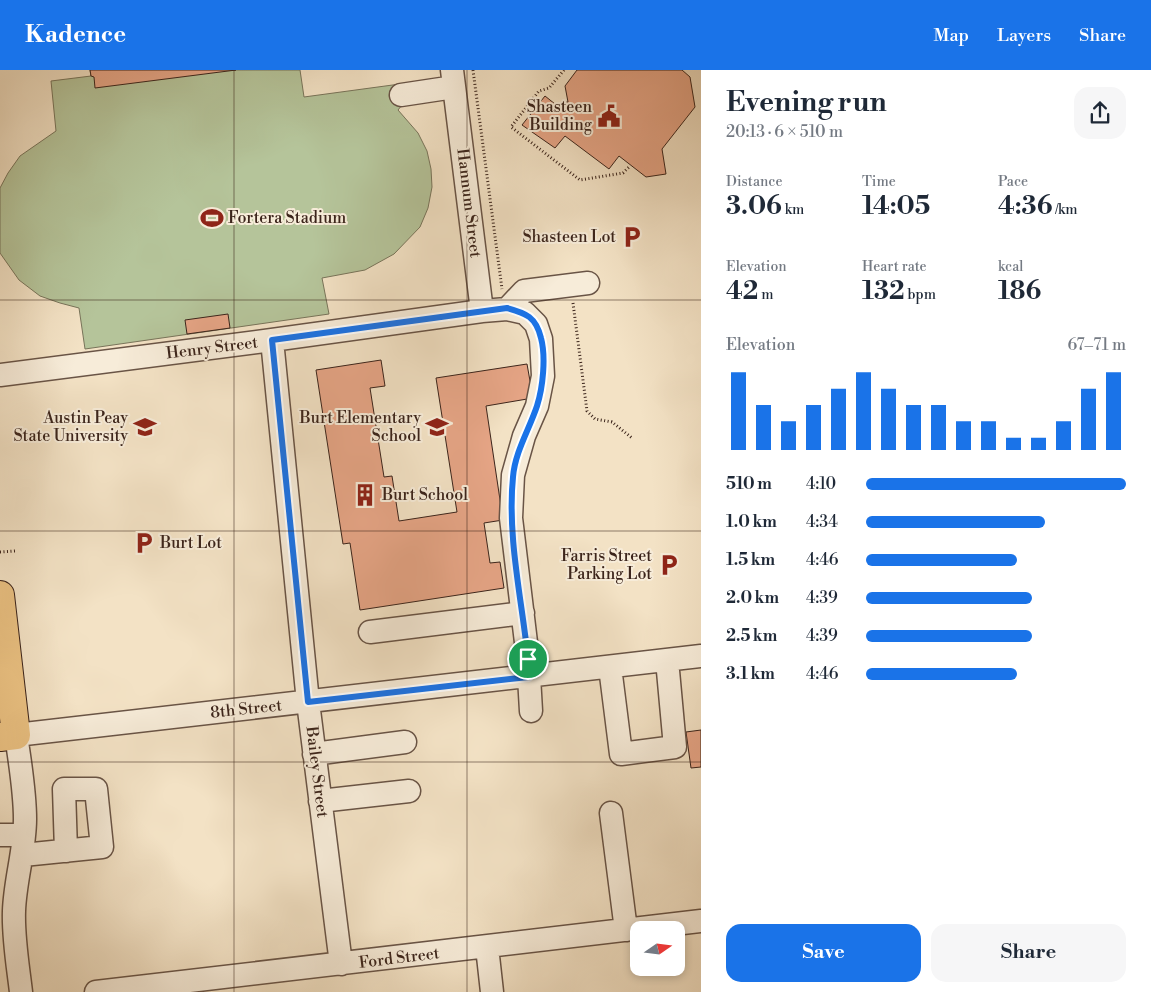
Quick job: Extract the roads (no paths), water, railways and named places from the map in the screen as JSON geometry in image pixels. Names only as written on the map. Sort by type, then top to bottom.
[{"type":"main road","points":[[0,595],[8,736]]},
{"type":"street","points":[[401,95],[453,79]]},
{"type":"street","name":"Hannum Street","points":[[453,79],[482,311]]},
{"type":"street","points":[[482,311],[524,291],[580,288]]},
{"type":"street","points":[[504,301],[525,313],[536,324],[542,339],[543,376],[537,406],[524,436],[513,476],[511,518],[528,659],[531,712]]},
{"type":"street","name":"Henry Street","points":[[0,375],[482,311]]},
{"type":"street","name":"Bailey Street","points":[[272,340],[308,702],[341,964]]},
{"type":"street","points":[[370,632],[523,613]]},
{"type":"street","name":"8th Street","points":[[8,736],[701,656]]},
{"type":"street","points":[[610,667],[621,754],[675,747],[667,660]]},
{"type":"street","points":[[8,736],[24,791],[23,845],[14,911],[16,953],[21,992]]},
{"type":"street","points":[[314,754],[405,742]]},
{"type":"street","points":[[320,801],[409,791]]},
{"type":"street","points":[[611,813],[626,930]]},
{"type":"street","points":[[0,835],[23,845],[66,851]]},
{"type":"street","name":"Ford Street","points":[[96,992],[701,921]]},
{"type":"street","points":[[487,947],[492,992]]},
{"type":"place","name":"Shasteen Building","points":[[609,116]]},
{"type":"place","name":"Fortera Stadium","points":[[212,218]]},
{"type":"place","name":"Shasteen Lot","points":[[632,237]]},
{"type":"place","name":"Austin Peay State University","points":[[145,427]]},
{"type":"place","name":"Burt Elementary School","points":[[437,427]]},
{"type":"place","name":"Burt School","points":[[365,495]]},
{"type":"place","name":"Burt Lot","points":[[144,543]]},
{"type":"place","name":"Farris Street Parking Lot","points":[[669,565]]}]
